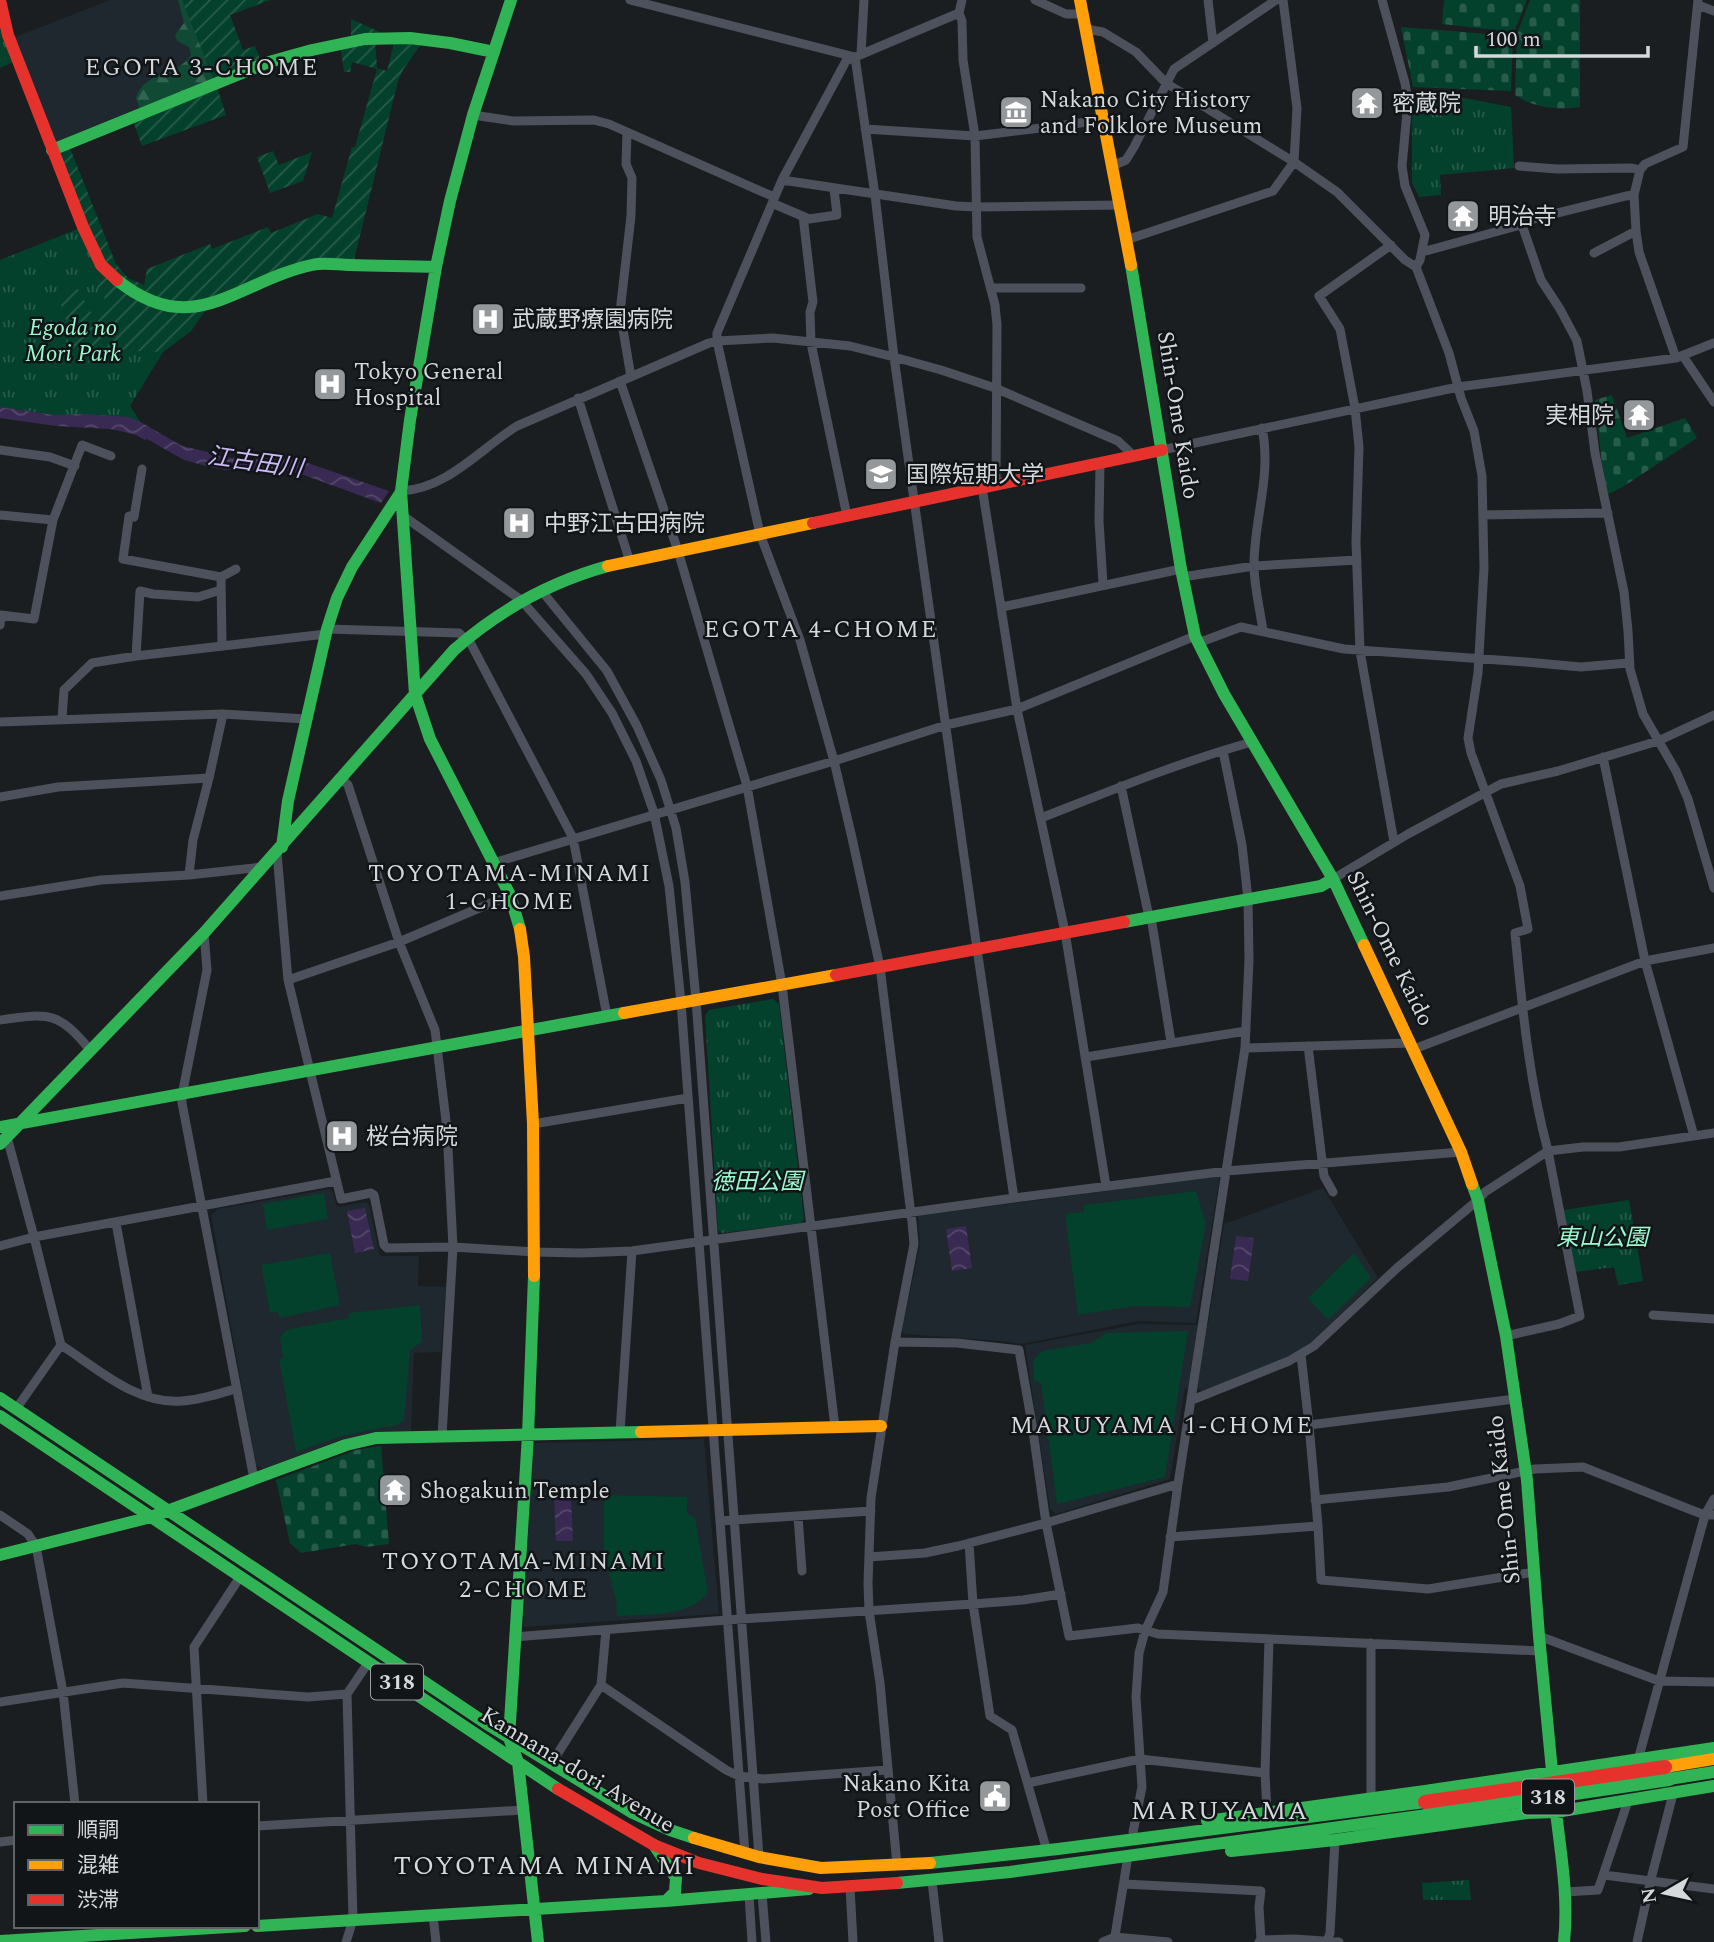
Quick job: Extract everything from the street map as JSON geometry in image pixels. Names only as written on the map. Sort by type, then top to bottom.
[{"type":"main road","points":[[0,0],[8,35],[83,227],[101,265],[121,286],[135,295],[170,307],[209,305],[299,267],[314,264],[436,267]]},
{"type":"main road","points":[[511,0],[450,201],[436,267],[396,512],[415,694],[430,739],[510,895],[519,924],[524,957],[533,1124],[535,1252],[528,1435],[509,1738],[519,1762],[538,1942]]},
{"type":"main road","name":"Shin-Ome Kaido","points":[[1081,7],[1139,307],[1181,573],[1197,639],[1224,694],[1333,879],[1481,1196],[1526,1471],[1539,1643],[1565,1892],[1566,1924],[1563,1942]]},
{"type":"main road","points":[[52,150],[270,62],[312,50],[365,39],[410,38],[494,52]]},
{"type":"main road","points":[[2,1136],[18,1124],[91,1051],[204,933],[467,638],[521,600],[581,574],[630,562],[1162,450]]},
{"type":"main road","points":[[279,850],[306,719],[337,598],[344,580],[396,512]]},
{"type":"main road","points":[[18,1124],[1321,886],[1333,879]]},
{"type":"main road","name":"Kannana-dori Avenue","points":[[0,1398],[551,1764],[631,1812],[681,1834],[752,1855],[821,1868],[897,1865],[1426,1809]]},
{"type":"main road","name":"Kannana-dori Avenue","points":[[0,1416],[368,1663],[626,1830],[654,1845],[699,1863],[742,1875],[822,1888],[932,1881],[1010,1872],[1426,1809]]},
{"type":"main road","points":[[0,1555],[168,1512],[360,1441],[376,1438],[881,1426]]},
{"type":"main road","points":[[1052,1850],[1133,1832],[1714,1748]]},
{"type":"main road","name":"318","points":[[1669,1780],[1714,1759]]},
{"type":"main road","name":"318","points":[[1426,1809],[1669,1780],[1714,1772]]},
{"type":"main road","points":[[1010,1872],[1038,1873],[1335,1840],[1527,1813],[1556,1812],[1628,1801],[1669,1780],[1714,1786]]},
{"type":"main road","points":[[654,1845],[676,1878],[675,1892],[666,1901]]},
{"type":"main road","points":[[259,1926],[534,1910],[822,1888]]},
{"type":"main road","points":[[0,1941],[221,1928]]},
{"type":"street","points":[[630,0],[858,56]]},
{"type":"street","points":[[864,0],[858,56],[865,129],[914,502],[1014,1198]]},
{"type":"street","points":[[962,0],[959,13],[962,21],[963,60],[975,136],[977,237],[991,288],[997,325],[989,486],[1002,607],[1017,709],[1065,932],[1106,1186]]},
{"type":"street","points":[[1035,0],[1066,13],[1081,7]]},
{"type":"street","points":[[1208,0],[1213,43]]},
{"type":"street","points":[[1112,166],[1126,160],[1174,69],[1276,0]]},
{"type":"street","points":[[1126,240],[1273,191],[1294,162],[1297,108],[1283,0]]},
{"type":"street","points":[[1382,0],[1408,101],[1402,166],[1405,186],[1425,235],[1416,267]]},
{"type":"street","points":[[1714,11],[1698,3],[1683,147],[1644,164],[1634,195],[1639,252],[1680,357],[1714,402]]},
{"type":"street","points":[[897,1865],[880,1683],[869,1611],[869,1557],[871,1511],[881,1426],[894,1342],[914,1244],[911,1213],[880,967],[834,761],[800,639],[760,534],[717,333],[782,180],[846,61],[959,13]]},
{"type":"street","points":[[1086,29],[1103,32],[1136,52],[1166,83],[1294,162],[1337,192],[1405,260],[1416,267],[1449,353],[1474,431],[1482,477],[1484,568],[1478,673],[1468,738],[1471,753],[1520,886],[1528,929],[1515,933],[1521,1008],[1542,1129],[1580,1316],[1559,1324],[1506,1336]]},
{"type":"street","points":[[474,116],[513,121],[594,120],[773,200],[809,219],[837,215],[834,189]]},
{"type":"street","points":[[865,129],[975,136],[1103,120]]},
{"type":"street","points":[[627,133],[626,164],[632,178],[631,216],[620,312],[631,377]]},
{"type":"street","points":[[1519,166],[1640,170]]},
{"type":"street","points":[[782,180],[874,195],[977,207],[1119,205]]},
{"type":"street","points":[[1422,252],[1517,226],[1521,222],[1634,195]]},
{"type":"street","points":[[803,216],[813,302],[810,312],[811,343],[847,516]]},
{"type":"street","points":[[1521,222],[1541,279],[1577,341],[1595,453],[1624,593],[1629,663],[1643,714],[1676,771],[1688,799],[1714,888]]},
{"type":"street","points":[[1594,253],[1636,231]]},
{"type":"street","points":[[1391,245],[1318,296],[1340,329],[1355,408],[1359,447],[1356,560],[1360,650],[1394,842]]},
{"type":"street","points":[[991,288],[1081,288]]},
{"type":"street","points":[[400,493],[412,491],[457,472],[499,437],[578,398],[717,341],[773,338],[850,346],[941,370],[995,388],[1118,441],[1134,456]]},
{"type":"street","points":[[1162,450],[1458,387],[1680,357],[1714,343]]},
{"type":"street","points":[[620,382],[678,551],[747,786],[782,985],[835,1427]]},
{"type":"street","points":[[578,398],[630,562]]},
{"type":"street","points":[[1262,428],[1266,449],[1265,470],[1254,566],[1263,631]]},
{"type":"street","points":[[0,625],[1,615],[34,619],[48,538],[82,445],[111,456]]},
{"type":"street","points":[[0,450],[50,457],[75,466]]},
{"type":"street","points":[[1100,463],[1099,521],[1103,584]]},
{"type":"street","points":[[142,469],[123,559],[221,576],[236,569]]},
{"type":"street","points":[[396,512],[521,600],[586,674],[612,713],[636,761],[654,813],[669,886],[681,1002],[699,1242],[720,1430],[734,1521],[754,1778],[752,1855]]},
{"type":"street","points":[[1483,515],[1608,513]]},
{"type":"street","points":[[0,515],[53,520]]},
{"type":"street","points":[[1002,607],[1103,584],[1181,573],[1356,560]]},
{"type":"street","points":[[221,576],[222,645]]},
{"type":"street","points":[[136,656],[140,591],[198,597],[221,590]]},
{"type":"street","points":[[541,590],[607,671],[638,726],[661,780],[676,828],[685,882],[696,1000],[714,1240],[720,1521],[727,1620],[739,1776],[752,1855]]},
{"type":"street","points":[[493,863],[946,725],[1017,709],[1197,639],[1241,627],[1360,650],[1581,667],[1629,663]]},
{"type":"street","points":[[62,718],[64,690],[92,663],[327,632],[459,633],[467,638],[573,838],[607,1016]]},
{"type":"street","points":[[0,722],[223,713],[306,719]]},
{"type":"street","points":[[189,875],[192,840],[223,713]]},
{"type":"street","points":[[1333,879],[1394,842],[1501,784],[1558,771],[1658,741],[1714,715]]},
{"type":"street","points":[[1041,818],[1121,786],[1252,743]]},
{"type":"street","points":[[1133,1832],[1142,1787],[1136,1698],[1139,1653],[1145,1631],[1163,1592],[1245,1048],[1249,960],[1248,899],[1242,845],[1223,751]]},
{"type":"street","points":[[1603,757],[1645,961],[1693,1136]]},
{"type":"street","points":[[0,797],[58,787],[209,778]]},
{"type":"street","points":[[342,779],[348,785],[399,942],[435,1030],[447,1129],[453,1247],[442,1436]]},
{"type":"street","points":[[1121,786],[1150,917],[1171,1042]]},
{"type":"street","points":[[279,850],[288,980],[336,1181],[341,1199],[371,1193],[374,1195],[384,1245],[387,1248],[453,1247],[581,1253],[632,1251],[1227,1171],[1461,1152]]},
{"type":"street","points":[[0,896],[100,880],[264,867]]},
{"type":"street","points":[[288,980],[399,942],[510,895]]},
{"type":"street","points":[[204,933],[207,970],[182,1095],[254,1479]]},
{"type":"street","points":[[1245,1048],[1412,1046],[1645,961],[1714,948]]},
{"type":"street","points":[[0,1020],[42,1015],[60,1020],[74,1030],[91,1051]]},
{"type":"street","points":[[1086,1057],[1246,1031]]},
{"type":"street","points":[[1308,1046],[1324,1176],[1333,1192]]},
{"type":"street","points":[[533,1124],[688,1098]]},
{"type":"street","points":[[1192,1400],[1263,1372],[1301,1355],[1314,1346],[1397,1268],[1481,1196],[1548,1151],[1619,1147],[1714,1133]]},
{"type":"street","points":[[2,1136],[34,1237],[61,1345],[133,1392],[148,1397],[181,1401],[235,1389]]},
{"type":"street","points":[[0,1246],[34,1237],[336,1181]]},
{"type":"street","points":[[116,1223],[148,1397]]},
{"type":"street","points":[[620,1432],[632,1251]]},
{"type":"street","points":[[1653,1315],[1714,1319]]},
{"type":"street","points":[[894,1342],[957,1343],[1019,1350],[1046,1523],[1069,1636],[1138,1628],[1158,1634],[1371,1643],[1539,1643],[1659,1681],[1714,1682]]},
{"type":"street","points":[[16,1409],[61,1345]]},
{"type":"street","points":[[1301,1355],[1321,1580],[1428,1589],[1535,1572]]},
{"type":"street","points":[[1309,1425],[1515,1399]]},
{"type":"street","points":[[1315,1500],[1448,1486],[1526,1471],[1583,1467],[1710,1515]]},
{"type":"street","points":[[869,1557],[925,1553],[968,1543],[1178,1484]]},
{"type":"street","points":[[1638,1760],[1714,1499]]},
{"type":"street","points":[[720,1521],[871,1511]]},
{"type":"street","points":[[0,1515],[28,1534],[36,1546],[63,1692],[75,1802]]},
{"type":"street","points":[[798,1516],[802,1571]]},
{"type":"street","points":[[1170,1537],[1318,1526]]},
{"type":"street","points":[[968,1543],[973,1604],[990,1716],[1012,1730],[1052,1850]]},
{"type":"street","points":[[203,1802],[194,1647],[240,1577]]},
{"type":"street","points":[[514,1637],[973,1604],[1061,1594]]},
{"type":"street","points":[[551,1764],[601,1685],[606,1630]]},
{"type":"street","points":[[1267,1812],[1265,1773],[1269,1639]]},
{"type":"street","points":[[1371,1643],[1371,1797]]},
{"type":"street","points":[[346,1942],[353,1920],[347,1694],[368,1663]]},
{"type":"street","points":[[0,1702],[123,1683],[308,1697],[347,1694]]},
{"type":"street","points":[[601,1685],[726,1770],[739,1776],[764,1779],[887,1770]]},
{"type":"street","points":[[1028,1783],[1140,1759],[1265,1773]]},
{"type":"street","points":[[1637,1942],[1652,1881],[1669,1780]]},
{"type":"street","points":[[1565,1892],[1598,1890],[1628,1801]]},
{"type":"street","points":[[259,1826],[523,1810]]},
{"type":"street","points":[[1327,1942],[1330,1933],[1335,1840]]},
{"type":"street","points":[[1115,1940],[1127,1863]]},
{"type":"street","points":[[1604,1875],[1714,1889]]},
{"type":"street","points":[[932,1881],[939,1942]]},
{"type":"street","points":[[1124,1884],[1261,1891],[1258,1917],[1260,1941],[1294,1939],[1339,1942]]},
{"type":"street","points":[[850,1887],[853,1942]]},
{"type":"street","points":[[752,1942],[756,1895]]},
{"type":"street","points":[[756,1895],[766,1942]]},
{"type":"street","points":[[433,1915],[436,1942]]},
{"type":"street","points":[[1103,1942],[1168,1942]]},
{"type":"shaded area","points":[[110,0],[182,0],[215,84],[52,150],[10,39]]},
{"type":"shaded area","points":[[1220,1176],[1196,1323],[1138,1321],[1022,1344],[904,1334],[902,1330],[920,1245],[918,1216]]},
{"type":"shaded area","points":[[1323,1188],[1378,1278],[1298,1353],[1204,1392],[1185,1388],[1170,1479],[1056,1514],[1050,1509],[1025,1345],[1139,1324],[1208,1325],[1224,1224]]},
{"type":"shaded area","points":[[329,1189],[333,1192],[337,1207],[365,1202],[369,1204],[380,1256],[419,1256],[418,1286],[446,1287],[441,1352],[414,1353],[411,1432],[371,1433],[340,1440],[264,1469],[256,1466],[211,1215],[218,1209]]},
{"type":"shaded area","points":[[704,1439],[719,1614],[523,1627],[533,1443]]},
{"type":"green space","points":[[0,0],[18,60],[0,68]]},
{"type":"green space","points":[[178,0],[205,0],[230,78],[142,114],[136,98],[140,89],[153,78],[178,67],[191,55],[189,47],[177,41],[175,35],[184,23]]},
{"type":"green space","points":[[182,0],[270,0],[230,15],[243,50],[255,46],[262,65],[216,84],[226,115],[142,146],[132,118],[215,84]]},
{"type":"green space","points":[[1444,0],[1527,0],[1514,32],[1442,24]]},
{"type":"green space","points":[[1530,0],[1580,0],[1580,107],[1546,107],[1515,95],[1517,34]]},
{"type":"green space","points":[[351,19],[395,39],[424,40],[398,81],[353,264],[333,263],[209,305],[191,331],[163,352],[135,351],[110,362],[100,363],[91,362],[78,355],[72,349],[59,299],[78,289],[91,313],[108,304],[93,280],[107,272],[52,150],[68,143],[116,264],[128,278],[144,285],[147,269],[210,244],[212,249],[268,227],[271,233],[318,214],[332,218],[377,69],[352,62],[350,72],[344,72],[340,44],[351,41]],"holes":[[[375,39],[395,39],[387,71],[377,68]]]},
{"type":"green space","points":[[1401,27],[1513,36],[1511,91],[1413,87]]},
{"type":"green space","points":[[1454,96],[1511,107],[1514,168],[1440,175],[1441,195],[1419,197],[1412,183],[1412,98]]},
{"type":"green space","points":[[273,151],[279,165],[312,152],[303,181],[270,193],[257,157]]},
{"type":"green space","name":"Egoda no Mori Park","points":[[83,227],[101,265],[191,331],[163,352],[130,406],[141,423],[128,417],[54,415],[0,407],[0,260]]},
{"type":"green space","points":[[1612,395],[1627,438],[1685,418],[1697,438],[1608,494],[1595,400]]},
{"type":"green space","name":"徳田公園","points":[[773,999],[779,1004],[804,1219],[801,1223],[722,1233],[718,1230],[705,1016],[709,1010]]},
{"type":"green space","points":[[1196,1191],[1206,1223],[1190,1307],[1136,1306],[1078,1315],[1065,1214],[1084,1212],[1084,1205]]},
{"type":"green space","points":[[324,1193],[328,1219],[267,1230],[263,1204]]},
{"type":"green space","name":"東山公園","points":[[1629,1200],[1643,1281],[1618,1285],[1614,1267],[1575,1272],[1564,1210]]},
{"type":"green space","points":[[330,1253],[340,1305],[280,1318],[278,1312],[270,1313],[261,1265]]},
{"type":"green space","points":[[1354,1253],[1371,1278],[1328,1320],[1308,1298]]},
{"type":"green space","points":[[420,1305],[422,1342],[410,1350],[404,1420],[396,1426],[339,1437],[296,1452],[279,1359],[283,1358],[280,1337],[286,1330],[349,1318],[349,1313]]},
{"type":"green space","points":[[1188,1331],[1165,1477],[1057,1504],[1041,1383],[1034,1381],[1033,1361],[1042,1351],[1091,1343],[1106,1333]]},
{"type":"green space","points":[[381,1446],[389,1544],[366,1547],[356,1544],[301,1553],[290,1543],[276,1480],[356,1450]]},
{"type":"green space","points":[[604,1495],[687,1497],[687,1514],[695,1518],[708,1593],[689,1607],[678,1611],[617,1616],[616,1600],[604,1554]]},
{"type":"green space","points":[[1469,1880],[1471,1900],[1423,1900],[1422,1883]]},
{"type":"water","name":"江古田川","points":[[0,407],[54,415],[128,417],[182,446],[209,454],[232,458],[269,457],[299,460],[389,491],[381,503],[301,474],[277,469],[226,470],[206,466],[184,460],[147,439],[124,432],[0,418]]},
{"type":"water","points":[[365,1208],[374,1249],[355,1253],[347,1211]]},
{"type":"water","points":[[966,1226],[972,1268],[952,1271],[946,1229]]},
{"type":"water","points":[[1236,1236],[1254,1238],[1248,1281],[1230,1279]]},
{"type":"water","points":[[554,1498],[571,1498],[573,1541],[556,1541]]},
{"type":"traffic: fast","points":[[511,0],[473,115],[450,201],[410,420],[401,491],[415,694],[430,739],[510,895],[520,929]]},
{"type":"traffic: fast","points":[[52,150],[269,62],[312,50],[365,39],[410,38],[494,52]]},
{"type":"traffic: fast","points":[[117,280],[144,298],[169,306],[193,307],[215,302],[285,273],[317,264],[436,267]]},
{"type":"traffic: fast","points":[[1131,265],[1181,569],[1195,636],[1224,694],[1333,879],[1364,945]]},
{"type":"traffic: fast","points":[[282,847],[288,801],[327,629],[337,598],[352,567],[401,492]]},
{"type":"traffic: fast","points":[[0,1144],[204,933],[454,650],[488,623],[526,599],[566,580],[608,566]]},
{"type":"traffic: fast","points":[[1124,922],[1321,886],[1333,879]]},
{"type":"traffic: fast","points":[[0,1127],[624,1013]]},
{"type":"traffic: fast","points":[[1472,1184],[1478,1200],[1506,1336],[1527,1480],[1553,1781]]},
{"type":"traffic: fast","points":[[534,1276],[528,1435],[509,1738],[518,1762],[538,1942]]},
{"type":"traffic: fast","points":[[0,1398],[490,1726],[631,1812],[694,1838]]},
{"type":"traffic: fast","points":[[0,1416],[558,1789]]},
{"type":"traffic: fast","points":[[0,1555],[151,1517],[346,1445],[376,1438],[641,1432]]},
{"type":"traffic: fast","points":[[1207,1821],[1714,1748]]},
{"type":"traffic: fast","points":[[1669,1779],[1714,1772]]},
{"type":"traffic: fast","points":[[1427,1815],[1669,1779]]},
{"type":"traffic: fast","points":[[1231,1851],[1335,1840],[1527,1813],[1556,1812],[1714,1786]]},
{"type":"traffic: fast","points":[[930,1863],[1425,1802]]},
{"type":"traffic: fast","points":[[1555,1803],[1565,1890],[1564,1942]]},
{"type":"traffic: fast","points":[[897,1883],[1010,1872],[1427,1815]]},
{"type":"traffic: fast","points":[[654,1845],[676,1878],[675,1892],[666,1901]]},
{"type":"traffic: fast","points":[[259,1926],[666,1901],[809,1889]]},
{"type":"traffic: fast","points":[[0,1941],[212,1928]]},
{"type":"traffic: slow","points":[[1080,0],[1131,265]]},
{"type":"traffic: slow","points":[[608,566],[813,523]]},
{"type":"traffic: slow","points":[[520,929],[524,957],[533,1124],[534,1276]]},
{"type":"traffic: slow","points":[[1364,945],[1461,1152],[1472,1184]]},
{"type":"traffic: slow","points":[[624,1013],[836,975]]},
{"type":"traffic: slow","points":[[641,1432],[881,1426]]},
{"type":"traffic: slow","points":[[1665,1767],[1714,1759]]},
{"type":"traffic: slow","points":[[694,1838],[759,1857],[821,1868],[930,1863]]},
{"type":"traffic: jam","points":[[0,0],[8,35],[83,227],[101,265],[117,280]]},
{"type":"traffic: jam","points":[[813,523],[1162,450]]},
{"type":"traffic: jam","points":[[836,975],[1124,922]]},
{"type":"traffic: jam","points":[[1425,1802],[1665,1767]]},
{"type":"traffic: jam","points":[[558,1789],[654,1845],[699,1863],[762,1879],[822,1888],[897,1883]]},
{"type":"place","name":"密蔵院","points":[[1367,103]]},
{"type":"place","name":"Nakano City History and Folklore Museum","points":[[1016,112]]},
{"type":"place","name":"明治寺","points":[[1463,216]]},
{"type":"place","name":"武蔵野療園病院","points":[[488,319]]},
{"type":"place","name":"Tokyo General Hospital","points":[[330,384]]},
{"type":"place","name":"実相院","points":[[1639,415]]},
{"type":"place","name":"国際短期大学","points":[[881,474]]},
{"type":"place","name":"中野江古田病院","points":[[519,523]]},
{"type":"place","name":"桜台病院","points":[[342,1136]]},
{"type":"place","name":"Shogakuin Temple","points":[[395,1490]]},
{"type":"place","name":"Nakano Kita Post Office","points":[[995,1796]]},
{"type":"district","name":"EGOTA 3-CHOME","points":[[202,67]]},
{"type":"district","name":"EGOTA 4-CHOME","points":[[821,629]]},
{"type":"district","name":"TOYOTAMA-MINAMI 1-CHOME","points":[[510,887]]},
{"type":"district","name":"MARUYAMA 1-CHOME","points":[[1162,1425]]},
{"type":"district","name":"TOYOTAMA-MINAMI 2-CHOME","points":[[524,1575]]},
{"type":"district","name":"MARUYAMA","points":[[1220,1810]]},
{"type":"district","name":"TOYOTAMA MINAMI","points":[[545,1865]]}]
